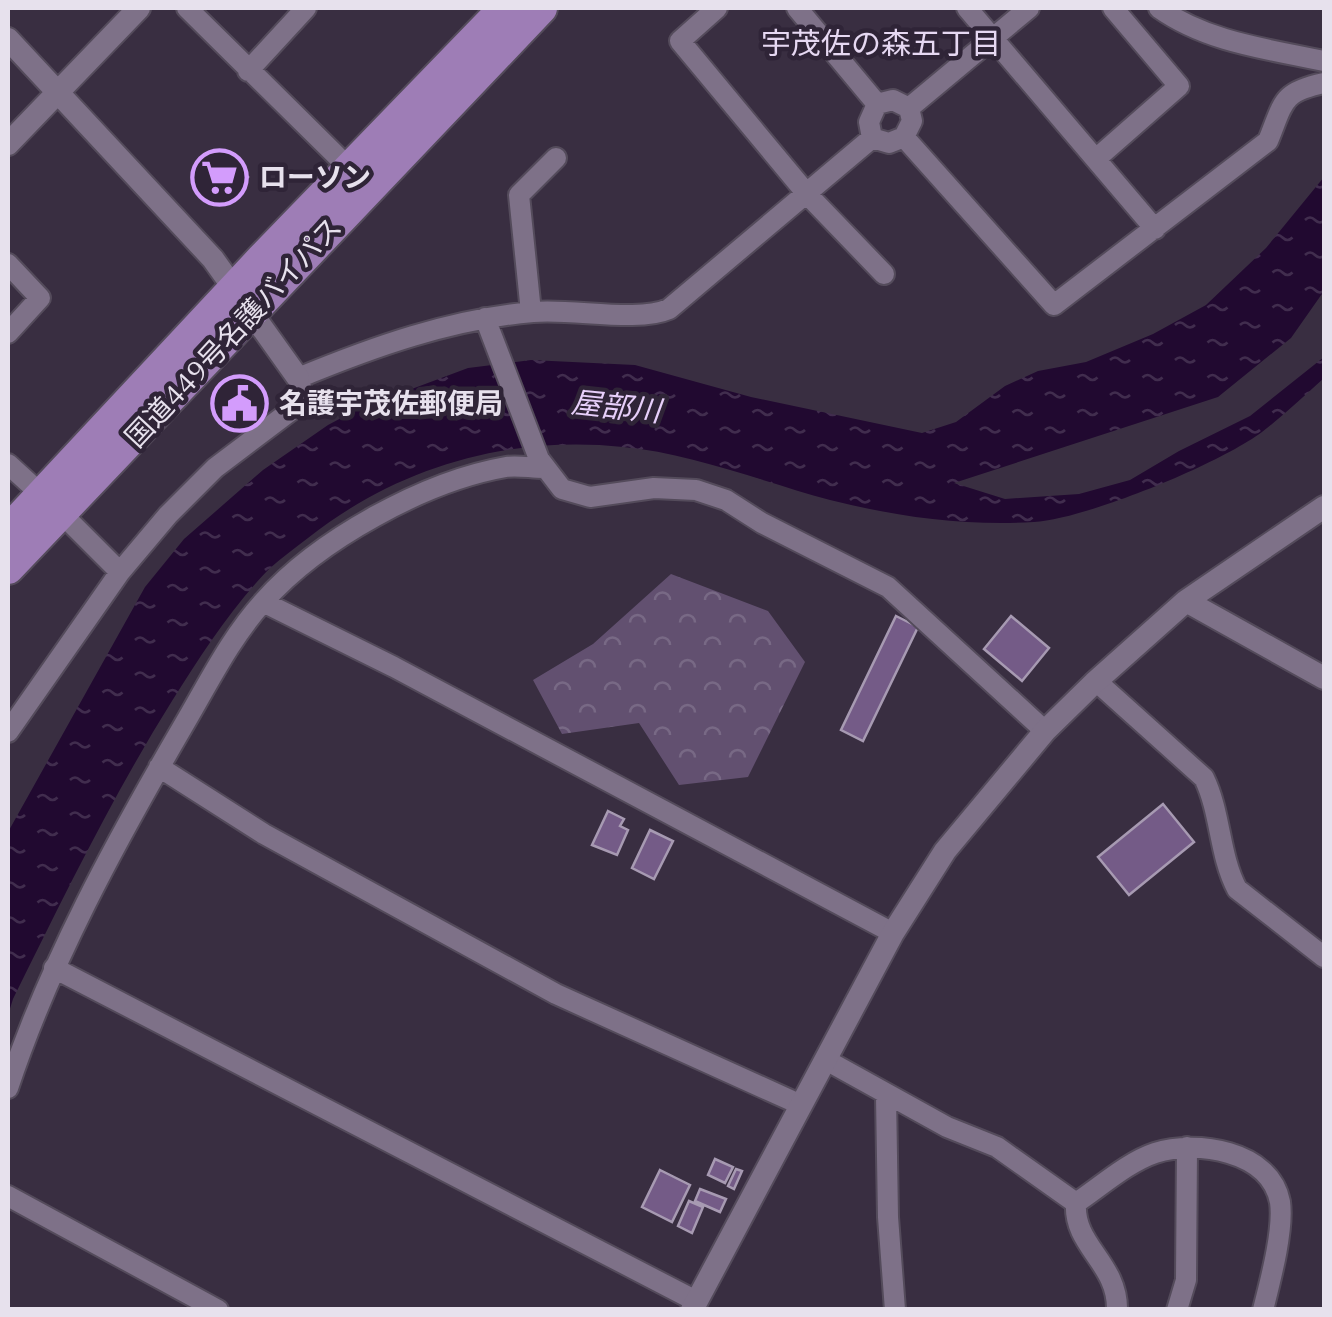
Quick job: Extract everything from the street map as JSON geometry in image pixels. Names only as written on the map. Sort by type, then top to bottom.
[{"type":"highway","name":"国道449号名護バイパス","points":[[242,302],[349,168],[505,8]]},
{"type":"highway","name":"国道449号名護バイパス","points":[[8,568],[52,504],[242,302],[541,8]]},
{"type":"highway","name":"国道449号名護バイパス","points":[[8,531],[52,504]]},
{"type":"street","points":[[8,144],[138,8]]},
{"type":"street","points":[[187,8],[349,168]]},
{"type":"street","points":[[248,71],[306,8]]},
{"type":"street","points":[[717,8],[680,41],[807,194],[884,274]]},
{"type":"street","points":[[796,8],[877,104]]},
{"type":"street","points":[[966,8],[1154,229]]},
{"type":"street","points":[[908,108],[1029,8]]},
{"type":"street","points":[[1097,158],[1178,86],[1113,8]]},
{"type":"street","points":[[1159,8],[1220,39],[1324,61]]},
{"type":"street","points":[[8,38],[212,258],[298,378],[306,400],[215,468],[168,515],[120,572],[8,732]]},
{"type":"street","points":[[904,137],[1054,305],[1268,140],[1283,104],[1297,88],[1324,82]]},
{"type":"street","points":[[893,100],[908,108],[912,122],[904,137],[889,143],[872,138],[868,122],[877,104],[893,100]]},
{"type":"street","points":[[298,378],[377,346],[485,318],[572,310],[654,315],[669,309],[872,138]]},
{"type":"street","points":[[531,312],[519,195],[556,158]]},
{"type":"street","points":[[8,264],[40,298],[8,333]]},
{"type":"street","points":[[485,318],[541,463],[562,489],[590,497],[654,488],[696,490],[726,500],[778,532],[888,587],[1045,731]]},
{"type":"street","points":[[8,1088],[54,968],[160,767],[226,653],[263,602],[311,556],[356,525],[470,478],[507,467],[541,463]]},
{"type":"street","points":[[8,464],[120,572]]},
{"type":"street","points":[[54,968],[694,1305],[799,1104],[893,934],[945,851],[1045,731],[1096,681],[1186,601],[1324,508]]},
{"type":"street","points":[[1186,601],[1324,678]]},
{"type":"street","points":[[263,602],[394,667],[893,934]]},
{"type":"street","points":[[1096,681],[1204,778],[1237,889],[1324,958]]},
{"type":"street","points":[[160,767],[264,834],[556,994],[799,1104]]},
{"type":"street","points":[[826,1060],[886,1096],[996,1147],[1076,1203]]},
{"type":"street","points":[[886,1096],[888,1218],[895,1310]]},
{"type":"street","points":[[1076,1203],[1152,1154],[1187,1147],[1230,1154],[1264,1173],[1275,1188],[1280,1205],[1262,1310]]},
{"type":"street","points":[[1177,1310],[1186,1280],[1187,1147]]},
{"type":"street","points":[[8,1196],[218,1310]]},
{"type":"street","points":[[1076,1203],[1074,1223],[1111,1272],[1117,1310]]},
{"type":"green space","points":[[671,574],[768,611],[805,662],[748,777],[679,785],[639,723],[562,734],[533,680],[593,644]]},
{"type":"water","name":"屋部川","points":[[1324,177],[1324,291],[1291,338],[1218,397],[954,483],[1005,499],[1079,494],[1130,480],[1250,416],[1324,357],[1324,378],[1262,432],[1216,459],[1118,501],[1034,522],[931,519],[830,500],[674,455],[580,445],[538,446],[456,461],[379,492],[343,513],[269,569],[205,649],[109,811],[8,1015],[8,832],[145,587],[184,539],[263,470],[328,425],[358,409],[468,368],[531,360],[635,365],[751,397],[922,433],[956,422],[1005,386],[1038,371],[1086,362],[1153,334],[1206,305],[1266,248]]},
{"type":"building","points":[[226,155],[248,177],[230,195],[218,193],[202,177]]},
{"type":"building","points":[[246,383],[263,400],[240,422],[224,407]]},
{"type":"building","points":[[896,616],[918,627],[863,741],[841,730]]},
{"type":"building","points":[[1011,616],[1049,648],[1022,681],[984,649]]},
{"type":"building","points":[[1163,804],[1194,842],[1129,895],[1098,857]]},
{"type":"building","points":[[608,811],[624,819],[620,826],[628,830],[617,855],[592,845]]},
{"type":"building","points":[[650,830],[673,841],[654,879],[632,868]]},
{"type":"building","points":[[715,1159],[733,1167],[725,1183],[708,1175]]},
{"type":"building","points":[[736,1169],[742,1171],[734,1189],[728,1186]]},
{"type":"building","points":[[660,1170],[690,1185],[672,1222],[642,1207]]},
{"type":"building","points":[[700,1189],[726,1199],[720,1212],[695,1201]]},
{"type":"building","points":[[689,1201],[703,1207],[692,1233],[678,1226]]},
{"type":"place","name":"ローソン","points":[[220,177]]},
{"type":"place","name":"名護宇茂佐郵便局","points":[[240,403]]},
{"type":"district","name":"宇茂佐の森五丁目","points":[[881,44]]}]
